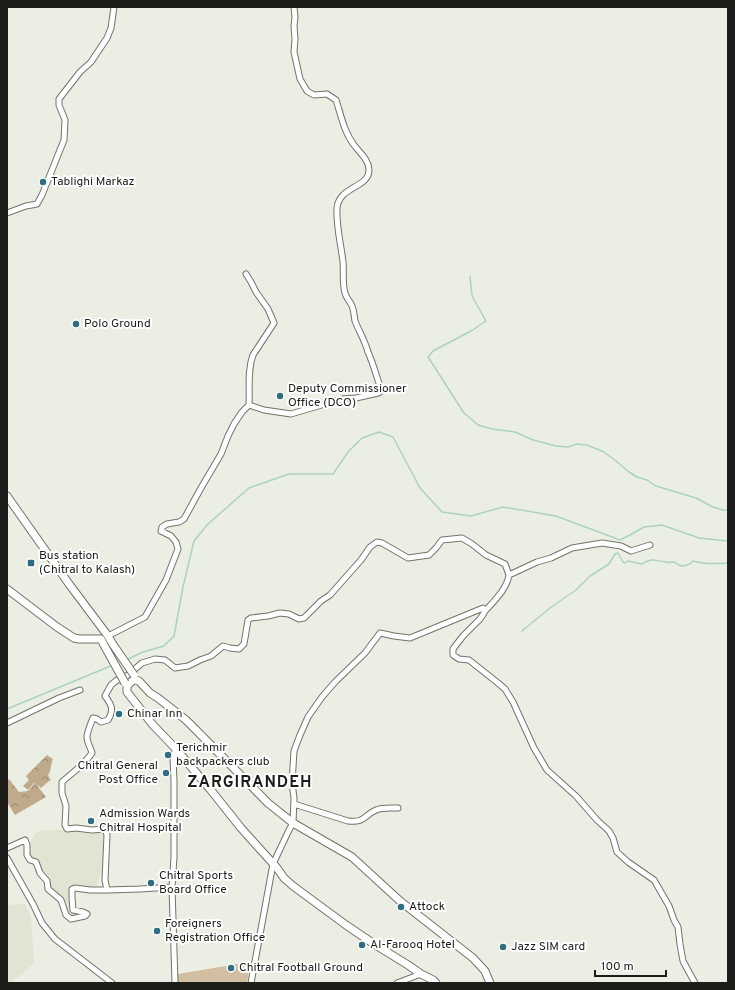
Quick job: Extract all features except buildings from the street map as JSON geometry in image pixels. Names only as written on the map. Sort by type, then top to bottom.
[{"type":"street","points":[[7,213],[26,206],[37,204],[42,195],[64,140],[65,120],[59,105],[59,99],[80,72],[91,62],[107,38],[112,28],[114,7]]},
{"type":"street","points":[[249,405],[264,410],[291,414],[342,399],[356,398],[380,392],[380,386],[369,353],[355,321],[353,306],[345,294],[337,207],[342,196],[346,192],[368,177],[368,163],[347,133],[336,100],[327,94],[314,95],[307,91],[300,79],[294,52],[294,7]]},
{"type":"street","points":[[108,636],[145,617],[166,580],[178,549],[176,542],[171,536],[161,531],[162,526],[179,522],[184,519],[221,454],[234,424],[249,405],[249,376],[251,361],[253,355],[274,323],[268,310],[246,274]]},
{"type":"street","points":[[7,496],[69,584],[108,636],[134,677],[150,693],[197,730],[268,803],[293,823],[352,857],[400,901],[473,958],[485,970],[490,983]]},
{"type":"street","points":[[107,890],[105,880],[107,835],[105,828],[92,830],[76,828],[67,829],[65,825],[66,806],[62,793],[62,782],[80,767],[92,753],[87,738],[93,718],[101,722],[108,720],[111,714],[112,708],[110,702],[105,696],[111,685],[118,680],[122,680],[142,663],[155,659],[165,660],[175,668],[188,666],[211,656],[223,646],[239,649],[244,644],[248,620],[251,618],[280,613],[289,614],[299,619],[304,618],[321,601],[330,595],[361,560],[370,547],[377,542],[382,543],[408,558],[429,555],[442,540],[462,538],[486,556],[505,564],[509,575],[503,590],[480,619],[463,636],[453,649],[453,655],[460,659],[469,660],[505,689],[513,702],[534,748],[547,770],[576,796],[609,831],[613,838],[617,852],[628,862],[654,880],[669,906],[678,927],[683,961],[695,983]]},
{"type":"street","points":[[509,575],[572,548],[602,543],[621,546],[630,551],[650,546]]},
{"type":"street","points":[[7,589],[71,636],[79,639],[100,639],[126,684],[127,692],[153,725],[176,749],[241,828],[274,864],[284,878],[346,925],[436,983]]},
{"type":"street","points":[[251,983],[274,864],[293,823],[294,798],[292,783],[294,751],[308,717],[322,697],[365,652],[380,633],[410,638],[483,608],[485,611]]},
{"type":"street","points":[[126,684],[132,681],[134,677]]},
{"type":"street","points":[[7,723],[59,698],[80,690]]},
{"type":"street","points":[[175,983],[172,887],[174,857],[173,757],[176,749]]},
{"type":"street","points":[[294,804],[348,821],[356,822],[378,809],[398,808]]},
{"type":"street","points":[[7,848],[25,840],[27,855],[30,860],[36,862],[48,888],[61,900],[66,915],[71,919],[85,916],[87,914],[73,910],[72,889],[107,890],[172,887]]},
{"type":"street","points":[[7,858],[42,923],[55,939],[112,983]]},
{"type":"street","points":[[397,983],[421,974]]},
{"type":"shaded area","points":[[42,830],[105,830],[105,859],[96,888],[71,888],[72,911],[80,912],[81,915],[67,916],[66,905],[58,893],[48,887],[38,862],[28,857],[28,845],[37,832]]},
{"type":"shaded area","points":[[25,904],[31,917],[34,964],[10,983],[7,983],[7,905]]},
{"type":"shaded area","name":"Chitral Football Ground","points":[[250,962],[247,983],[178,983],[178,974]]},
{"type":"green space","points":[[47,755],[53,759],[48,775],[51,781],[41,788],[36,784],[46,797],[15,815],[7,802],[7,781],[9,779],[19,792],[28,791],[35,783],[28,790],[23,786],[29,780],[26,776]]},
{"type":"waterway","points":[[470,276],[472,296],[486,321],[471,331],[433,351],[428,357],[464,413],[478,425],[492,429],[515,432],[533,440],[556,446],[568,447],[577,444],[587,445],[604,452],[629,472],[656,486],[696,498],[713,507],[728,510]]},
{"type":"waterway","points":[[126,660],[143,652],[164,646],[174,636],[183,587],[194,541],[208,524],[249,488],[289,474],[333,474],[348,452],[362,438],[379,432],[393,437],[420,488],[442,512],[471,516],[503,507],[556,516],[620,540],[644,527],[662,525],[699,538],[728,541]]},
{"type":"waterway","points":[[522,631],[550,608],[576,590],[590,576],[609,564],[615,554],[618,553],[625,563],[628,561],[642,564],[654,560],[673,562],[682,566],[688,565],[693,561],[711,564],[728,563]]},
{"type":"waterway","points":[[7,709],[113,665]]},
{"type":"place","name":"Tablighi Markaz","points":[[43,182]]},
{"type":"place","name":"Polo Ground","points":[[76,324]]},
{"type":"place","name":"Deputy Commissioner Office (DCO)","points":[[280,396]]},
{"type":"place","name":"Bus station (Chitral to Kalash)","points":[[31,563]]},
{"type":"place","name":"Chinar Inn","points":[[119,714]]},
{"type":"place","name":"Terichmir backpackers club","points":[[168,755]]},
{"type":"place","name":"Chitral General Post Office","points":[[166,773]]},
{"type":"place","name":"Admission Wards Chitral Hospital","points":[[91,821]]},
{"type":"place","name":"Chitral Sports Board Office","points":[[151,883]]},
{"type":"place","name":"Attock","points":[[401,907]]},
{"type":"place","name":"Foreigners Registration Office","points":[[157,931]]},
{"type":"place","name":"Al-Farooq Hotel","points":[[362,945]]},
{"type":"place","name":"Jazz SIM card","points":[[503,947]]},
{"type":"place","name":"Chitral Football Ground","points":[[231,968]]},
{"type":"district","name":"ZARGIRANDEH","points":[[250,783]]}]
